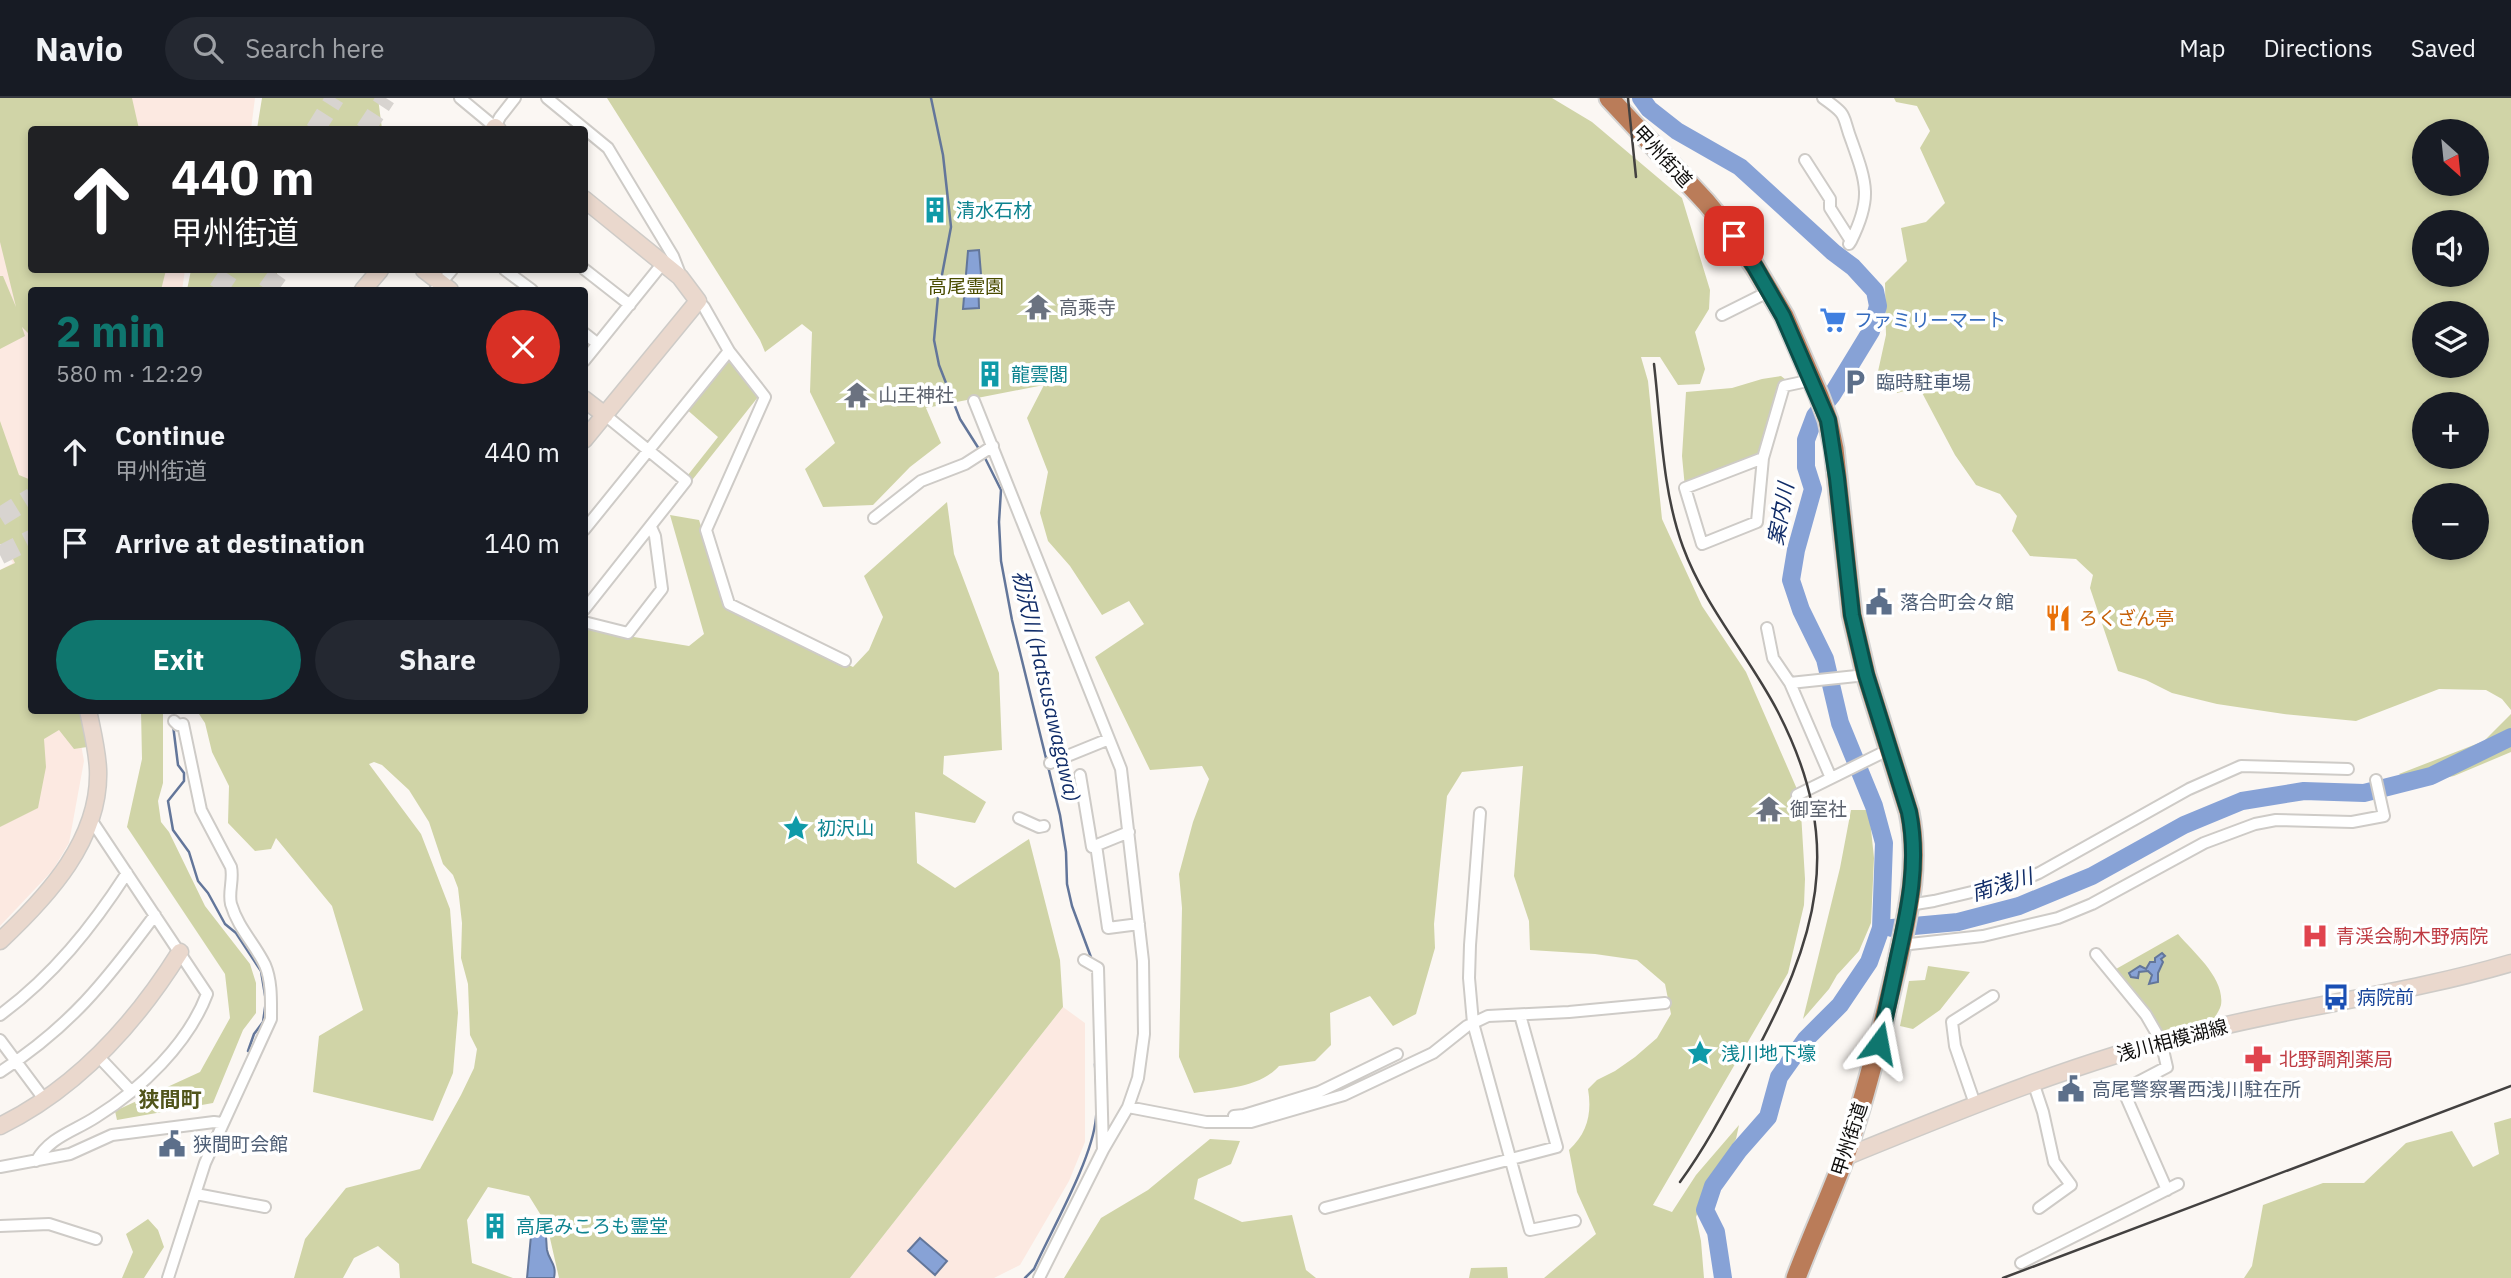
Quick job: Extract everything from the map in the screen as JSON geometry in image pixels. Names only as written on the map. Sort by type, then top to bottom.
[{"type":"highway","name":"甲州街道","points":[[1619,101],[1720,219],[1748,257],[1770,291],[1795,340],[1828,420],[1852,615],[1880,754],[1909,812],[1913,833],[1914,868],[1909,907],[1883,1028],[1845,1157],[1796,1278]]},
{"type":"street","points":[[460,98],[492,126]]},
{"type":"street","points":[[496,126],[515,98]]},
{"type":"street","points":[[547,98],[581,126]]},
{"type":"street","points":[[1805,160],[1830,199],[1830,208],[1849,244],[1862,219],[1866,180],[1849,136],[1847,121],[1841,111],[1823,98]]},
{"type":"street","points":[[588,132],[608,148],[673,256],[680,277]]},
{"type":"street","points":[[588,202],[680,277],[704,307],[729,351],[765,397],[706,530],[729,604],[845,661]]},
{"type":"street","points":[[588,356],[663,263]]},
{"type":"street","points":[[588,272],[630,305]]},
{"type":"street","points":[[366,287],[377,273]]},
{"type":"street","points":[[427,273],[441,287]]},
{"type":"street","points":[[509,273],[528,287]]},
{"type":"street","points":[[1722,315],[1770,291]]},
{"type":"street","points":[[588,435],[698,301]]},
{"type":"street","points":[[588,335],[598,344]]},
{"type":"street","points":[[588,525],[729,351]]},
{"type":"street","points":[[1763,458],[1685,488],[1702,544],[1757,522],[1763,458],[1784,386],[1815,388]]},
{"type":"street","points":[[974,401],[985,452],[1121,769],[1143,961],[1144,1034],[1139,1078],[1128,1107],[1103,1150],[1039,1278]]},
{"type":"street","points":[[588,402],[686,481],[588,605]]},
{"type":"street","points":[[874,518],[921,481],[985,452]]},
{"type":"street","points":[[588,623],[628,633],[662,589],[655,536],[651,527]]},
{"type":"street","points":[[1768,628],[1773,658],[1790,683],[1831,778]]},
{"type":"street","points":[[1790,683],[1866,675]]},
{"type":"street","points":[[0,941],[61,874],[76,852],[90,818],[96,795],[98,769],[89,714]]},
{"type":"street","points":[[168,1278],[205,1163],[271,1019],[271,999],[265,967],[241,928],[230,901],[231,866],[201,810],[183,724],[178,725],[174,721]]},
{"type":"street","points":[[1050,762],[1109,739]]},
{"type":"street","points":[[1797,795],[1880,754]]},
{"type":"street","points":[[1909,907],[2022,880],[2039,873],[2189,789],[2241,766],[2348,769]]},
{"type":"street","points":[[1080,775],[1092,847],[1129,832]]},
{"type":"street","points":[[1901,943],[1983,936],[2058,918],[2092,904],[2204,843],[2276,820],[2352,822],[2384,816],[2376,780]]},
{"type":"street","points":[[1480,813],[1470,945],[1469,978],[1473,1023],[1530,1230],[1574,1221]]},
{"type":"street","points":[[36,1161],[51,1141],[96,1117],[131,1091],[158,1066],[179,1042],[206,997],[206,990],[90,818]]},
{"type":"street","points":[[1018,818],[1039,827],[1044,826]]},
{"type":"street","points":[[1096,845],[1108,928],[1139,924]]},
{"type":"street","points":[[0,1015],[35,987],[70,951],[127,873]]},
{"type":"street","points":[[0,1072],[44,1041],[76,1013],[107,979],[155,915]]},
{"type":"street","points":[[0,1126],[44,1099],[98,1056],[134,1019],[180,952]]},
{"type":"street","points":[[2096,954],[2140,1006],[2161,1041],[2167,1067],[2123,1090],[2167,1190]]},
{"type":"street","points":[[1084,960],[1098,968],[1103,1150]]},
{"type":"street","name":"浅川相模湖線","points":[[1845,1157],[1975,1104],[2161,1041],[2314,1006],[2462,978],[2511,963]]},
{"type":"street","points":[[1975,1104],[1955,1046],[1952,1022],[1993,996]]},
{"type":"street","points":[[1128,1107],[1206,1122],[1251,1122],[1344,1095],[1433,1053],[1473,1023],[1488,1016],[1665,1003]]},
{"type":"street","points":[[1325,1208],[1557,1147],[1520,1014]]},
{"type":"street","points":[[0,1040],[44,1099]]},
{"type":"street","points":[[1185,1117],[1244,1115],[1326,1089],[1397,1054]]},
{"type":"street","points":[[98,1056],[131,1091]]},
{"type":"street","points":[[2033,1083],[2043,1112],[2054,1162],[2071,1185],[2039,1208]]},
{"type":"street","points":[[0,1167],[81,1151],[117,1134],[222,1123]]},
{"type":"street","points":[[2021,1263],[2178,1184]]},
{"type":"street","points":[[195,1194],[265,1207]]},
{"type":"street","points":[[0,1226],[50,1224],[96,1239]]},
{"type":"shaded area","points":[[0,98],[255,98],[251,126],[28,126],[28,273],[185,273],[182,287],[28,287],[28,714],[76,714],[84,761],[69,843],[53,870],[0,926],[0,570],[13,563],[0,543]]},
{"type":"shaded area","points":[[1063,1007],[1085,1023],[1085,1142],[1069,1181],[1020,1265],[994,1278],[850,1278]]},
{"type":"green space","points":[[0,98],[132,98],[138,126],[28,126],[28,273],[165,273],[162,287],[28,287],[28,333],[22,327],[25,336],[0,349],[0,276],[3,276],[16,307],[0,242]]},
{"type":"green space","points":[[262,98],[378,98],[382,126],[257,126]]},
{"type":"green space","name":"高尾霊園","points":[[607,98],[1552,98],[1592,122],[1682,198],[1710,290],[1709,309],[1695,332],[1705,369],[1700,384],[1678,385],[1660,357],[1641,357],[1648,381],[1662,519],[1702,606],[1746,672],[1800,796],[1805,879],[1804,905],[1788,973],[1653,1205],[1672,1212],[1696,1175],[1739,1125],[1736,1139],[1713,1175],[1696,1217],[1704,1278],[1544,1278],[1596,1234],[1577,1192],[1569,1150],[1581,1137],[1587,1122],[1588,1089],[1597,1080],[1635,1057],[1657,1038],[1671,1014],[1665,984],[1637,960],[1530,950],[1529,921],[1514,876],[1523,766],[1462,772],[1447,796],[1434,924],[1435,948],[1416,1014],[1393,1026],[1370,996],[1330,1013],[1331,1045],[1315,1061],[1279,1066],[1262,1079],[1240,1086],[1194,1093],[1179,1057],[1182,908],[1179,874],[1193,822],[1209,779],[1202,766],[1150,770],[1095,657],[1144,624],[1129,601],[1102,615],[1070,566],[1048,541],[1040,513],[1048,472],[1027,418],[1044,385],[926,408],[941,443],[910,467],[873,505],[823,507],[805,469],[835,443],[810,392],[812,332],[802,324],[765,352]]},
{"type":"green space","points":[[1894,98],[2511,98],[2511,710],[2502,699],[2486,690],[2439,689],[2356,721],[2284,714],[2217,704],[2172,693],[2146,680],[2118,671],[2090,588],[2093,575],[2076,559],[2030,556],[2012,531],[2017,516],[2000,494],[1976,485],[1955,455],[1919,387],[1897,393],[1877,376],[1886,335],[1885,283],[1907,261],[1901,228],[1926,222],[1945,203],[1920,148],[1930,131],[1917,106],[1896,102]]},
{"type":"green space","points":[[190,273],[277,273],[273,287],[188,287]]},
{"type":"green space","points":[[729,351],[762,392],[689,484],[684,480],[718,437],[684,407]]},
{"type":"green space","points":[[1781,376],[1790,383],[1763,458],[1685,488],[1682,456],[1686,392],[1732,388]]},
{"type":"green space","points":[[0,421],[19,475],[28,479],[28,714],[82,714],[87,747],[74,749],[59,730],[44,739],[46,767],[38,808],[0,827],[0,570],[15,563],[6,545],[0,544]]},
{"type":"green space","points":[[947,502],[954,554],[999,673],[1002,750],[944,756],[943,774],[986,802],[975,823],[915,812],[917,863],[955,888],[1029,839],[1060,960],[1063,1007],[850,1278],[559,1278],[547,1225],[529,1196],[488,1187],[467,1220],[472,1263],[513,1278],[400,1278],[399,1264],[378,1246],[354,1258],[343,1278],[294,1278],[305,1239],[346,1188],[420,1169],[474,1068],[477,1049],[470,1035],[468,984],[461,958],[462,923],[458,888],[453,875],[443,864],[429,822],[409,790],[382,765],[374,762],[369,764],[421,834],[450,909],[458,1013],[453,1073],[433,1121],[313,1092],[319,1036],[363,1010],[332,906],[276,838],[271,849],[255,851],[228,823],[229,786],[212,752],[205,723],[199,714],[588,714],[588,629],[689,646],[704,634],[670,515],[699,520],[727,607],[853,667],[869,650],[883,617],[864,576]]},
{"type":"green space","points":[[141,714],[163,714],[163,783],[158,801],[161,822],[169,832],[205,906],[250,964],[256,983],[256,1013],[243,1030],[213,1103],[117,1120],[115,1111],[200,1072],[230,1018],[225,974],[127,827],[142,759]]},
{"type":"green space","points":[[2511,714],[2511,752],[2454,776],[2412,785],[2399,774],[2484,741]]},
{"type":"green space","points":[[1851,810],[1869,810],[1874,858],[1871,923],[1859,951],[1803,1019],[1840,868]]},
{"type":"green space","points":[[2178,934],[2213,976],[2221,995],[2221,1005],[2210,1024],[2161,1037],[2144,1005],[2116,969]]},
{"type":"green space","points":[[1928,966],[1970,972],[1940,1010],[1913,1029],[1900,1026],[1909,981],[1925,980]]},
{"type":"green space","points":[[2511,1118],[2511,1278],[2244,1278],[2252,1266],[2263,1205],[2323,1183],[2364,1183],[2406,1143],[2452,1131],[2473,1167],[2499,1154],[2494,1123]]},
{"type":"green space","points":[[1210,1139],[1240,1141],[1231,1164],[1198,1179],[1194,1199],[1242,1222],[1292,1215],[1306,1270],[1316,1278],[1064,1278],[1101,1218],[1148,1190]]},
{"type":"green space","points":[[148,1219],[158,1230],[164,1247],[144,1278],[122,1278],[133,1252],[126,1234]]},
{"type":"green space","points":[[1507,1267],[1508,1278],[1469,1278],[1471,1268]]},
{"type":"water","points":[[979,250],[979,308],[963,309],[968,251]]},
{"type":"water","points":[[2162,953],[2165,956],[2161,959],[2163,962],[2158,973],[2158,982],[2149,984],[2152,975],[2148,971],[2139,972],[2138,978],[2131,977],[2129,973],[2140,966],[2146,969],[2150,962],[2155,962],[2155,958]]},
{"type":"water","points":[[532,1225],[544,1227],[554,1278],[527,1278]]},
{"type":"water","points":[[920,1238],[947,1261],[935,1275],[908,1251]]},
{"type":"waterway","name":"初沢川 (Hatsusawagawa)","points":[[931,98],[943,155],[951,227],[938,296],[934,340],[939,365],[960,419],[979,449]]},
{"type":"waterway","name":"案内川","points":[[1641,98],[1649,109],[1677,131],[1740,167],[1853,267],[1875,291],[1878,306],[1871,331],[1832,395],[1815,416],[1806,440],[1806,467],[1813,489],[1796,550],[1791,580],[1801,610],[1825,659],[1840,723],[1874,806],[1884,843],[1881,928],[1869,962],[1840,1005],[1806,1039],[1779,1077],[1768,1117],[1739,1150],[1713,1186],[1705,1210],[1716,1232],[1723,1278]]},
{"type":"waterway","name":"初沢川 (Hatsusawagawa)","points":[[983,454],[1001,490],[1001,561],[1012,620],[1060,815],[1072,906],[1092,960]]},
{"type":"waterway","points":[[173,725],[178,765],[184,773],[184,781],[168,801],[173,830],[189,852],[198,881],[225,924],[236,933],[261,971],[266,1001],[263,1022],[254,1034],[248,1051]]},
{"type":"waterway","name":"南浅川","points":[[1892,928],[1958,922],[2019,906],[2092,876],[2184,825],[2242,801],[2304,791],[2364,793],[2431,776],[2511,737]]},
{"type":"waterway","name":"初沢川 (Hatsusawagawa)","points":[[1025,1278],[1034,1269],[1087,1154],[1097,1112],[1095,1064]]},
{"type":"tunnel","points":[[318,126],[335,98]]},
{"type":"tunnel","points":[[368,126],[386,98]]},
{"type":"tunnel","points":[[220,287],[229,273]]},
{"type":"tunnel","points":[[269,287],[279,273]]},
{"type":"tunnel","points":[[0,517],[28,500]]},
{"type":"tunnel","points":[[0,555],[28,541]]},
{"type":"railway","points":[[1628,98],[1636,177]]},
{"type":"railway","points":[[1654,364],[1666,480],[1683,547],[1715,611],[1778,712],[1799,760],[1812,806],[1817,849],[1815,891],[1806,933],[1792,975],[1734,1094],[1680,1182]]},
{"type":"railway","points":[[2003,1278],[2511,1086]]},
{"type":"place","name":"清水石材","points":[[935,210]]},
{"type":"place","name":"高乘寺","points":[[1038,307]]},
{"type":"place","name":"ファミリーマート","points":[[1833,320]]},
{"type":"place","name":"龍雲閣","points":[[990,374]]},
{"type":"place","name":"臨時駐車場","points":[[1855,382]]},
{"type":"place","name":"山王神社","points":[[857,395]]},
{"type":"place","name":"落合町会々館","points":[[1879,602]]},
{"type":"place","name":"ろくざん亭","points":[[2058,618]]},
{"type":"place","name":"御室社","points":[[1769,809]]},
{"type":"place","name":"初沢山","points":[[796,828]]},
{"type":"place","name":"青渓会駒木野病院","points":[[2315,936]]},
{"type":"place","name":"病院前","points":[[2336,997]]},
{"type":"place","name":"浅川地下壕","points":[[1700,1053]]},
{"type":"place","name":"北野調剤薬局","points":[[2258,1059]]},
{"type":"place","name":"高尾警察署西浅川駐在所","points":[[2071,1089]]},
{"type":"place","name":"狭間町会館","points":[[172,1144]]},
{"type":"place","name":"高尾みころも霊堂","points":[[495,1226]]},
{"type":"district","name":"狭間町","points":[[170,1100]]},
{"type":"route","points":[[1734,236],[1770,291],[1795,340],[1831,430],[1852,615],[1866,675],[1909,812],[1913,833],[1914,868],[1909,905],[1879,1043]]}]
